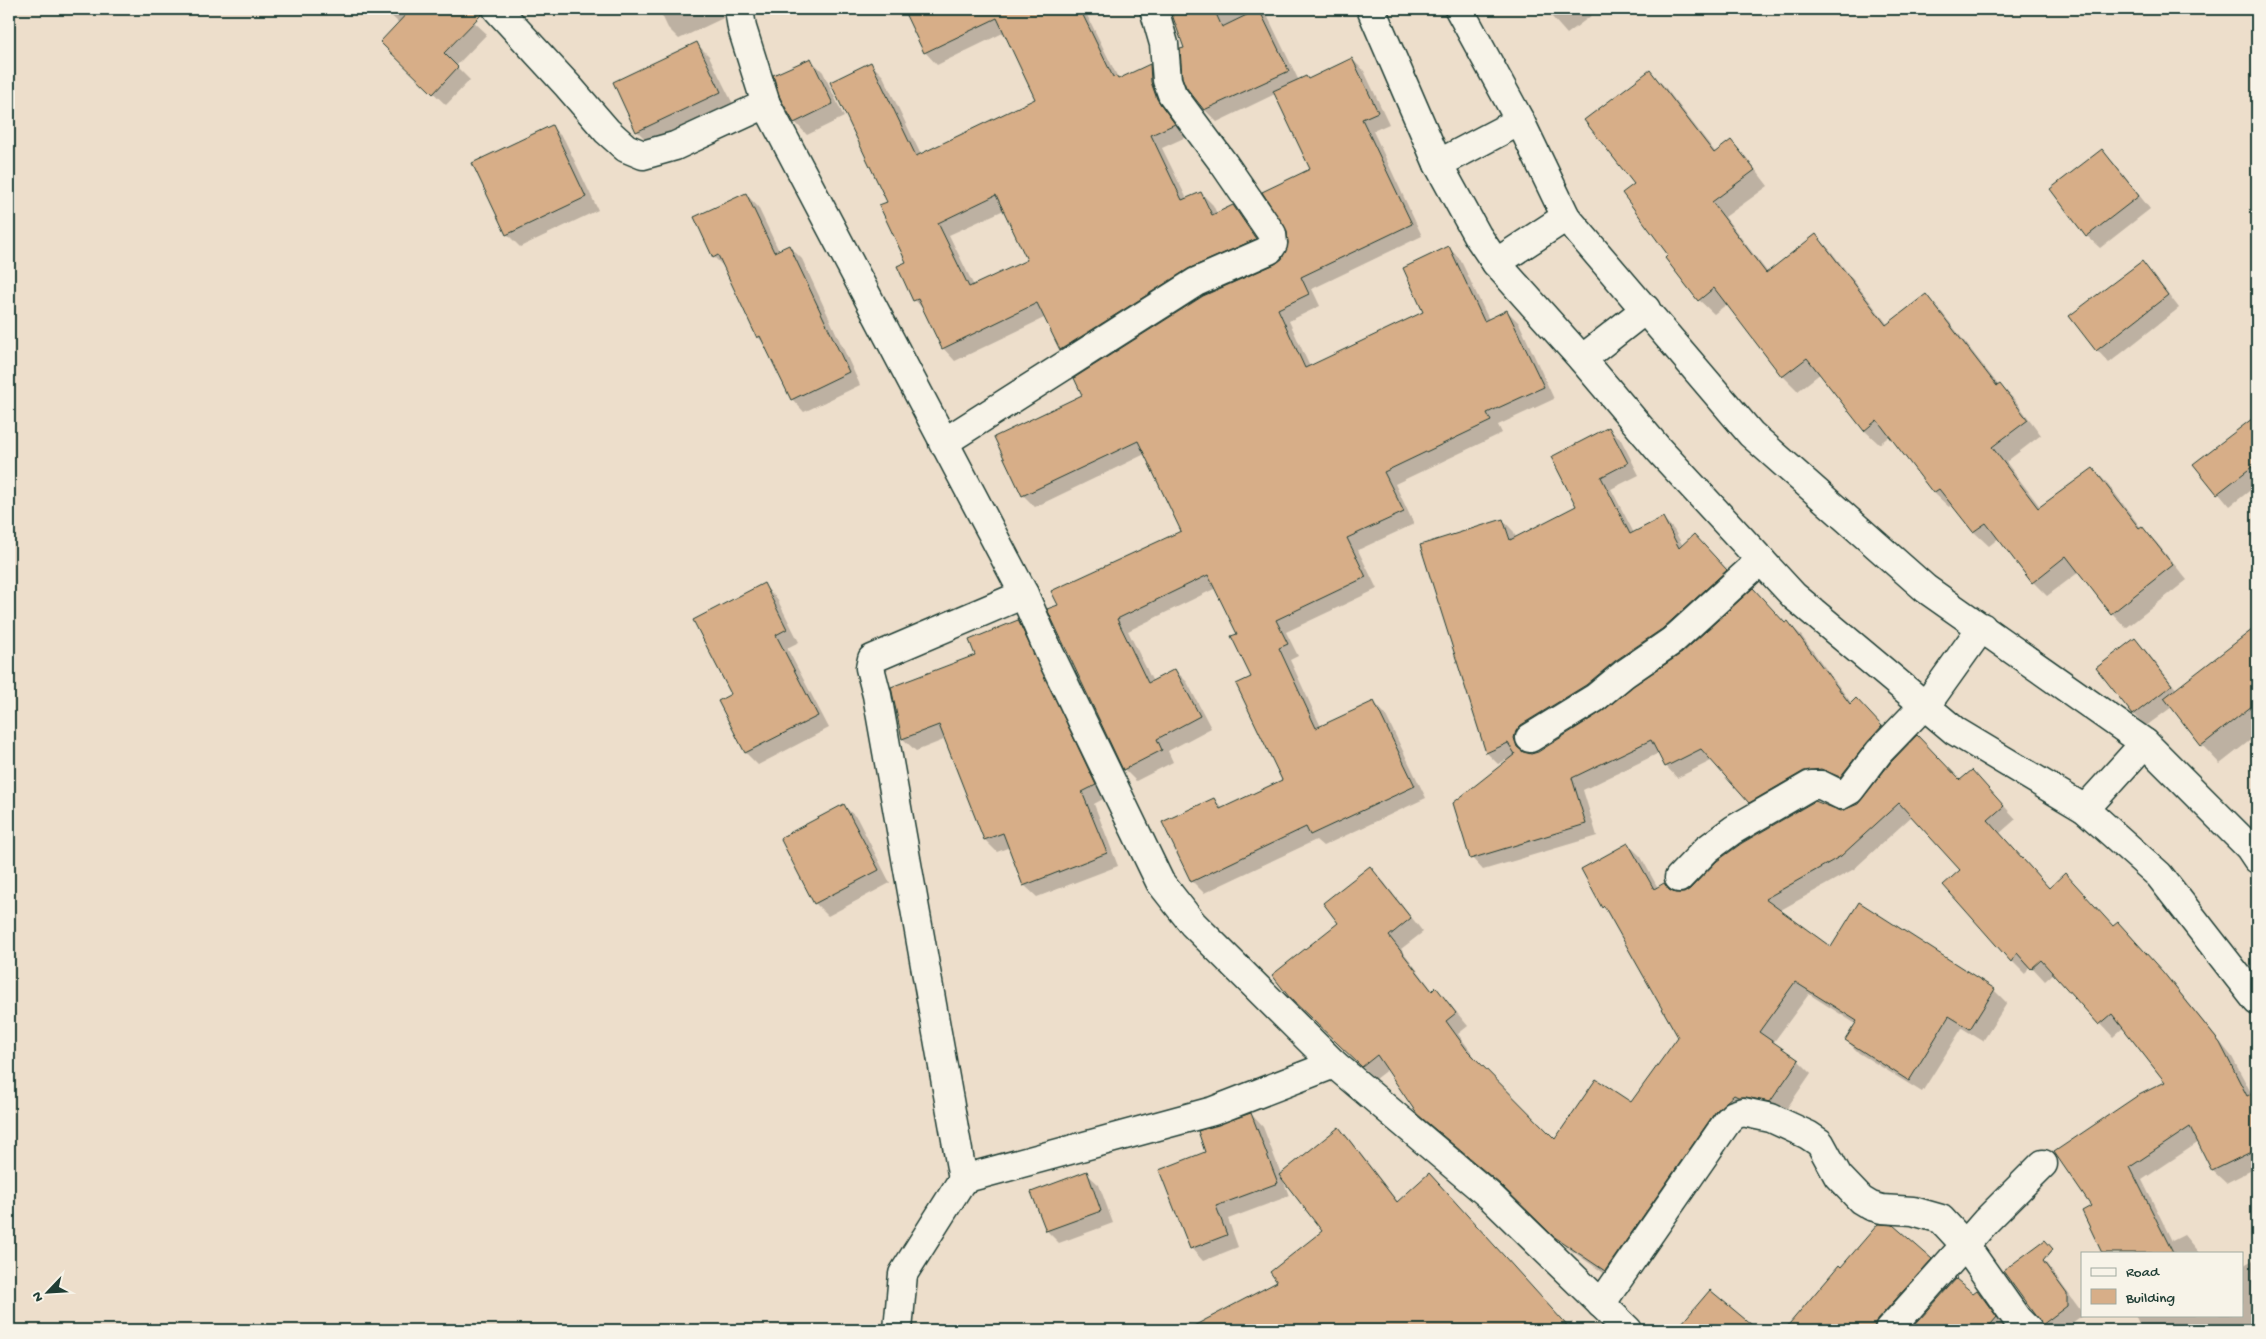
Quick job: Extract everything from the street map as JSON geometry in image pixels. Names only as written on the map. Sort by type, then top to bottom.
[{"type":"street","points":[[496,9],[607,131],[626,148],[643,155],[675,146],[766,104]]},
{"type":"street","points":[[739,9],[742,28],[766,104],[1024,594],[1049,652],[1160,882],[1193,924],[1334,1064],[1490,1196],[1628,1330]]},
{"type":"street","points":[[943,443],[1196,282],[1269,250],[1273,244],[1272,234],[1262,219],[1172,94],[1167,80],[1164,44],[1154,9]]},
{"type":"street","points":[[1370,9],[1445,161],[1476,235],[1502,259],[1588,355],[1659,450],[1794,596],[1928,701],[1955,731],[2090,803],[2159,875],[2257,1001]]},
{"type":"street","points":[[1459,9],[1520,121],[1556,223],[1638,315],[1751,434],[1926,589],[2145,743],[2249,847],[2257,858]]},
{"type":"street","points":[[1445,161],[1520,121]]},
{"type":"street","points":[[1502,259],[1556,223]]},
{"type":"street","points":[[1588,355],[1638,315]]},
{"type":"street","points":[[1530,738],[1595,698],[1624,674],[1672,642],[1761,560]]},
{"type":"street","points":[[898,1330],[904,1274],[963,1179],[884,734],[870,668],[872,659],[879,654],[1024,594]]},
{"type":"street","points":[[1679,878],[1707,849],[1733,830],[1811,785],[1822,785],[1841,795],[1850,790],[1879,752],[1928,701],[1982,627]]},
{"type":"street","points":[[2090,803],[2145,743]]},
{"type":"street","points":[[963,1179],[1213,1111],[1334,1064]]},
{"type":"street","points":[[1601,1304],[1727,1122],[1743,1112],[1770,1118],[1808,1135],[1820,1143],[1838,1176],[1861,1200],[1871,1206],[1882,1209],[1913,1211],[1941,1220],[1965,1245],[2017,1319],[2028,1330]]},
{"type":"street","points":[[1889,1330],[1986,1221],[2043,1164]]},
{"type":"building","points":[[411,9],[482,9],[482,14],[444,53],[458,67],[433,94],[380,42]]},
{"type":"building","points":[[903,9],[1080,9],[1113,77],[1116,76],[1118,79],[1150,64],[1151,82],[1157,99],[1175,124],[1151,135],[1182,200],[1201,192],[1212,215],[1233,205],[1256,239],[1188,269],[1060,350],[1037,303],[942,349],[918,299],[913,301],[897,266],[906,262],[879,205],[887,202],[830,82],[871,62],[916,156],[1035,99],[997,18],[924,53]],"holes":[[[996,195],[1027,260],[969,287],[938,223]]]},
{"type":"building","points":[[1170,9],[1214,9],[1222,27],[1259,9],[1289,71],[1204,110],[1186,87],[1182,77],[1180,49],[1184,48]]},
{"type":"building","points":[[697,42],[721,92],[636,132],[613,82]]},
{"type":"building","points":[[811,58],[833,104],[794,123],[780,98],[773,75]]},
{"type":"building","points":[[1352,58],[1378,112],[1362,119],[1412,224],[1301,277],[1309,294],[1278,309],[1305,368],[1423,312],[1403,268],[1449,246],[1484,321],[1507,310],[1544,387],[1487,413],[1491,421],[1384,472],[1404,512],[1347,538],[1366,577],[1276,620],[1288,644],[1279,648],[1316,728],[1374,701],[1415,786],[1310,835],[1306,827],[1191,882],[1162,822],[1214,798],[1220,809],[1282,780],[1236,684],[1251,677],[1231,636],[1237,634],[1208,575],[1117,619],[1148,683],[1175,669],[1200,716],[1157,739],[1162,750],[1123,770],[1047,609],[1058,605],[1051,591],[1181,531],[1138,441],[1022,496],[994,437],[1082,395],[1074,378],[1203,296],[1275,264],[1282,259],[1288,243],[1287,232],[1262,192],[1310,169],[1273,91],[1306,76],[1308,79]]},
{"type":"building","points":[[1650,70],[1714,153],[1731,140],[1755,170],[1712,202],[1766,273],[1816,234],[1886,325],[1926,294],[1997,386],[2000,384],[2028,420],[1992,447],[2038,508],[2093,468],[2139,528],[2142,526],[2173,565],[2111,614],[2066,556],[2032,583],[1986,523],[1973,532],[1939,489],[1933,493],[1877,420],[1864,431],[1807,358],[1782,377],[1714,288],[1698,301],[1665,258],[1668,255],[1622,193],[1634,184],[1584,120]]},
{"type":"building","points":[[552,125],[586,197],[506,235],[472,163]]},
{"type":"building","points":[[2102,149],[2139,196],[2086,237],[2050,189]]},
{"type":"building","points":[[746,193],[774,252],[789,245],[849,372],[791,400],[760,336],[757,338],[718,255],[713,258],[694,217]]},
{"type":"building","points":[[2142,261],[2168,295],[2096,351],[2069,316]]},
{"type":"building","points":[[2257,415],[2257,463],[2217,494],[2193,464]]},
{"type":"building","points":[[1609,427],[1628,463],[1601,477],[1630,534],[1663,517],[1679,548],[1694,534],[1727,570],[1662,629],[1615,661],[1586,685],[1521,725],[1516,731],[1514,738],[1517,747],[1523,752],[1531,754],[1538,752],[1603,711],[1633,686],[1682,653],[1753,588],[1785,623],[1788,621],[1850,704],[1856,698],[1882,726],[1840,777],[1821,769],[1804,771],[1749,803],[1701,749],[1665,767],[1651,740],[1572,778],[1586,824],[1470,859],[1453,803],[1515,754],[1508,743],[1486,753],[1420,545],[1503,519],[1510,540],[1576,506],[1551,457]]},
{"type":"building","points":[[764,583],[787,629],[776,635],[818,716],[745,753],[718,701],[731,694],[693,620]]},
{"type":"building","points":[[1018,620],[1096,785],[1082,792],[1107,853],[1023,886],[1003,833],[984,840],[939,725],[902,739],[891,687],[975,655],[969,640]]},
{"type":"building","points":[[2257,626],[2257,702],[2201,746],[2164,698]]},
{"type":"building","points":[[2135,638],[2172,685],[2133,715],[2096,668]]},
{"type":"building","points":[[1917,735],[1960,780],[1972,770],[2004,806],[1988,820],[2049,888],[2065,873],[2113,926],[2118,922],[2163,972],[2220,1043],[2247,1096],[2257,1091],[2257,1149],[2212,1171],[2190,1127],[2130,1167],[2172,1252],[2102,1252],[2082,1211],[2091,1206],[2054,1152],[2137,1096],[2165,1082],[2112,1014],[2099,1025],[2041,960],[2031,969],[2017,953],[2011,962],[1943,885],[1960,870],[1899,803],[1841,856],[1765,899],[1831,947],[1859,902],[1995,989],[1970,1029],[1949,1016],[1909,1081],[1845,1040],[1857,1021],[1795,982],[1759,1032],[1799,1060],[1770,1102],[1734,1095],[1716,1111],[1605,1271],[1553,1236],[1500,1184],[1417,1114],[1377,1055],[1362,1067],[1289,997],[1272,975],[1338,923],[1323,903],[1370,866],[1411,918],[1389,936],[1432,991],[1436,987],[1456,1013],[1446,1021],[1467,1050],[1555,1139],[1596,1079],[1631,1102],[1678,1037],[1581,869],[1628,843],[1654,889],[1664,883],[1669,890],[1675,893],[1684,893],[1717,861],[1742,843],[1815,801],[1841,811],[1858,804],[1891,762]]},
{"type":"building","points":[[844,804],[879,870],[814,904],[780,838]]},
{"type":"building","points":[[1251,1113],[1278,1183],[1216,1206],[1227,1235],[1190,1249],[1159,1170],[1205,1152],[1198,1131]]},
{"type":"building","points":[[1339,1127],[1397,1202],[1429,1173],[1571,1330],[1186,1330],[1277,1282],[1270,1272],[1322,1231],[1279,1175]]},
{"type":"building","points":[[1087,1171],[1101,1211],[1046,1231],[1031,1192]]},
{"type":"building","points":[[1878,1224],[1893,1225],[1932,1259],[1877,1320],[1874,1330],[1784,1330],[1839,1265],[1841,1267]]},
{"type":"building","points":[[2045,1240],[2053,1249],[2043,1261],[2067,1294],[2067,1306],[2042,1325],[2003,1271]]},
{"type":"building","points":[[1956,1279],[1973,1293],[1977,1290],[1997,1317],[1986,1330],[1910,1330]]},
{"type":"building","points":[[1710,1290],[1758,1330],[1676,1330]]}]
